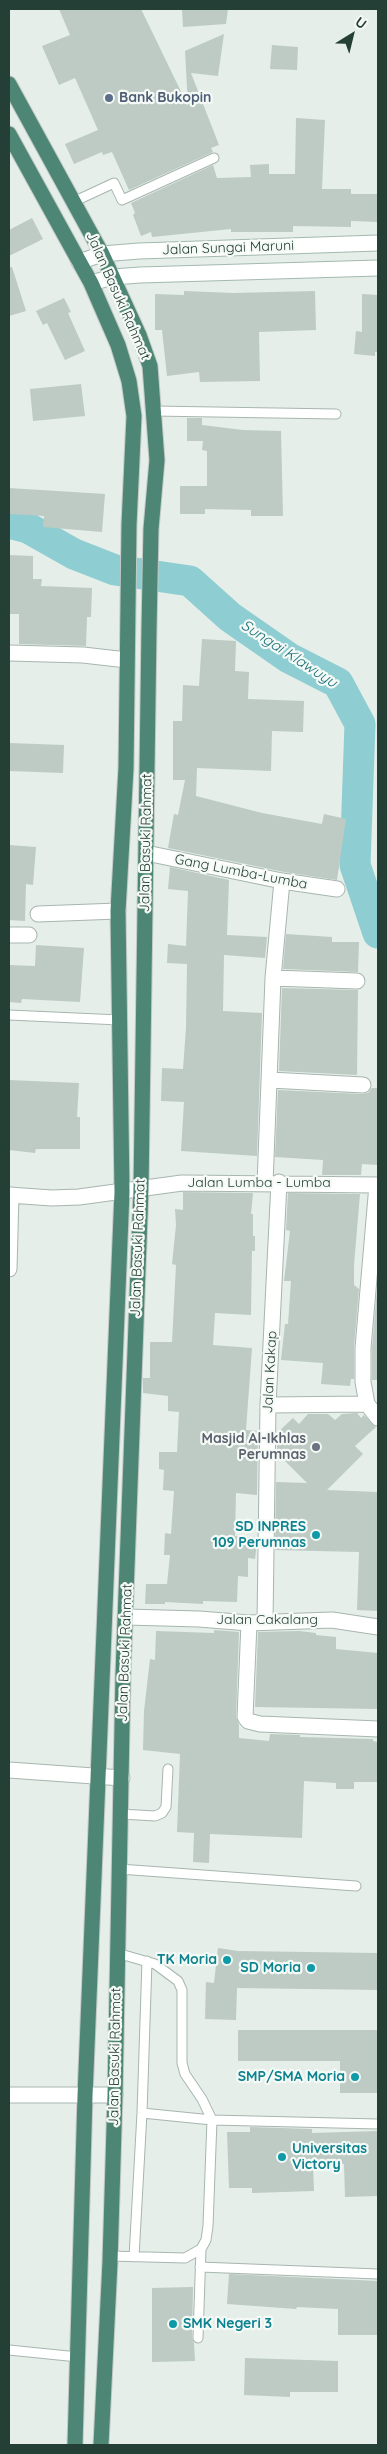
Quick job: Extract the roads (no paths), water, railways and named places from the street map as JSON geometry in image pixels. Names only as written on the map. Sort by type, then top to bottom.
[{"type":"highway","name":"Jalan Basuki Rahmat","points":[[9,84],[102,254],[139,335],[150,366],[157,460],[151,529],[141,1189],[123,1675],[115,2095],[110,2256],[100,2445]]},
{"type":"highway","name":"Jalan Basuki Rahmat","points":[[9,134],[91,283],[118,346],[129,381],[134,416],[129,525],[126,768],[118,912],[122,1192],[85,2096],[75,2445]]},
{"type":"highway","points":[[126,768],[147,767]]},
{"type":"highway","points":[[111,1480],[130,1480]]},
{"type":"street","name":"Jalan Sungai Maruni","points":[[79,262],[102,254],[378,242]]},
{"type":"street","name":"Jalan Sungai Maruni","points":[[91,283],[113,278],[378,268]]},
{"type":"street","points":[[9,653],[83,655],[127,660]]},
{"type":"street","name":"Gang Lumba-Lumba","points":[[146,853],[282,881],[337,890]]},
{"type":"street","name":"Jalan Kakap","points":[[265,1622],[272,1183],[270,1080],[273,978],[282,881]]},
{"type":"street","points":[[38,914],[118,912]]},
{"type":"street","points":[[9,935],[29,935]]},
{"type":"street","points":[[273,978],[357,981]]},
{"type":"street","points":[[270,1080],[364,1085]]},
{"type":"street","name":"Jalan Lumba - Lumba","points":[[10,1195],[52,1198],[122,1192],[182,1183],[378,1185]]},
{"type":"street","points":[[378,1185],[373,1285],[363,1382],[367,1404],[378,1418]]},
{"type":"street","points":[[9,1269],[10,1195]]},
{"type":"street","points":[[268,1405],[367,1404]]},
{"type":"street","name":"Jalan Cakalang","points":[[126,1617],[199,1619],[249,1623],[332,1620],[378,1627]]},
{"type":"street","points":[[249,1623],[245,1717],[248,1721],[260,1724],[378,1729]]},
{"type":"street","points":[[9,1770],[122,1778]]},
{"type":"street","points":[[9,2095],[115,2095]]},
{"type":"lane","points":[[73,202],[114,183],[122,200],[214,158]]},
{"type":"lane","points":[[154,411],[336,414]]},
{"type":"lane","points":[[9,1015],[120,1020]]},
{"type":"lane","points":[[121,1814],[155,1816],[162,1813],[166,1807],[168,1768]]},
{"type":"lane","points":[[119,1869],[356,1886]]},
{"type":"lane","points":[[117,1953],[147,1961],[169,1972],[181,1985],[182,2063],[185,2074],[205,2104],[212,2120],[208,2226],[206,2240],[201,2249],[198,2338]]},
{"type":"lane","points":[[134,2257],[142,2113],[147,1961]]},
{"type":"lane","points":[[142,2113],[212,2120],[378,2124]]},
{"type":"lane","points":[[110,2256],[185,2258],[201,2249]]},
{"type":"lane","points":[[200,2266],[378,2274]]},
{"type":"lane","points":[[9,2350],[78,2357]]},
{"type":"waterway","name":"Sungai Klawuyu","points":[[9,523],[28,528],[74,554],[115,570],[190,581],[230,617],[289,658],[338,683],[360,724],[355,865],[378,933]]},
{"type":"place","name":"Bank Bukopin","points":[[109,98]]},
{"type":"place","name":"Masjid Al-Ikhlas Perumnas","points":[[316,1447]]},
{"type":"place","name":"SD INPRES 109 Perumnas","points":[[316,1535]]},
{"type":"place","name":"TK Moria","points":[[227,1960]]},
{"type":"place","name":"SD Moria","points":[[311,1968]]},
{"type":"place","name":"SMP/SMA Moria","points":[[355,2077]]},
{"type":"place","name":"Universitas Victory","points":[[282,2157]]},
{"type":"place","name":"SMK Negeri 3","points":[[173,2324]]}]
